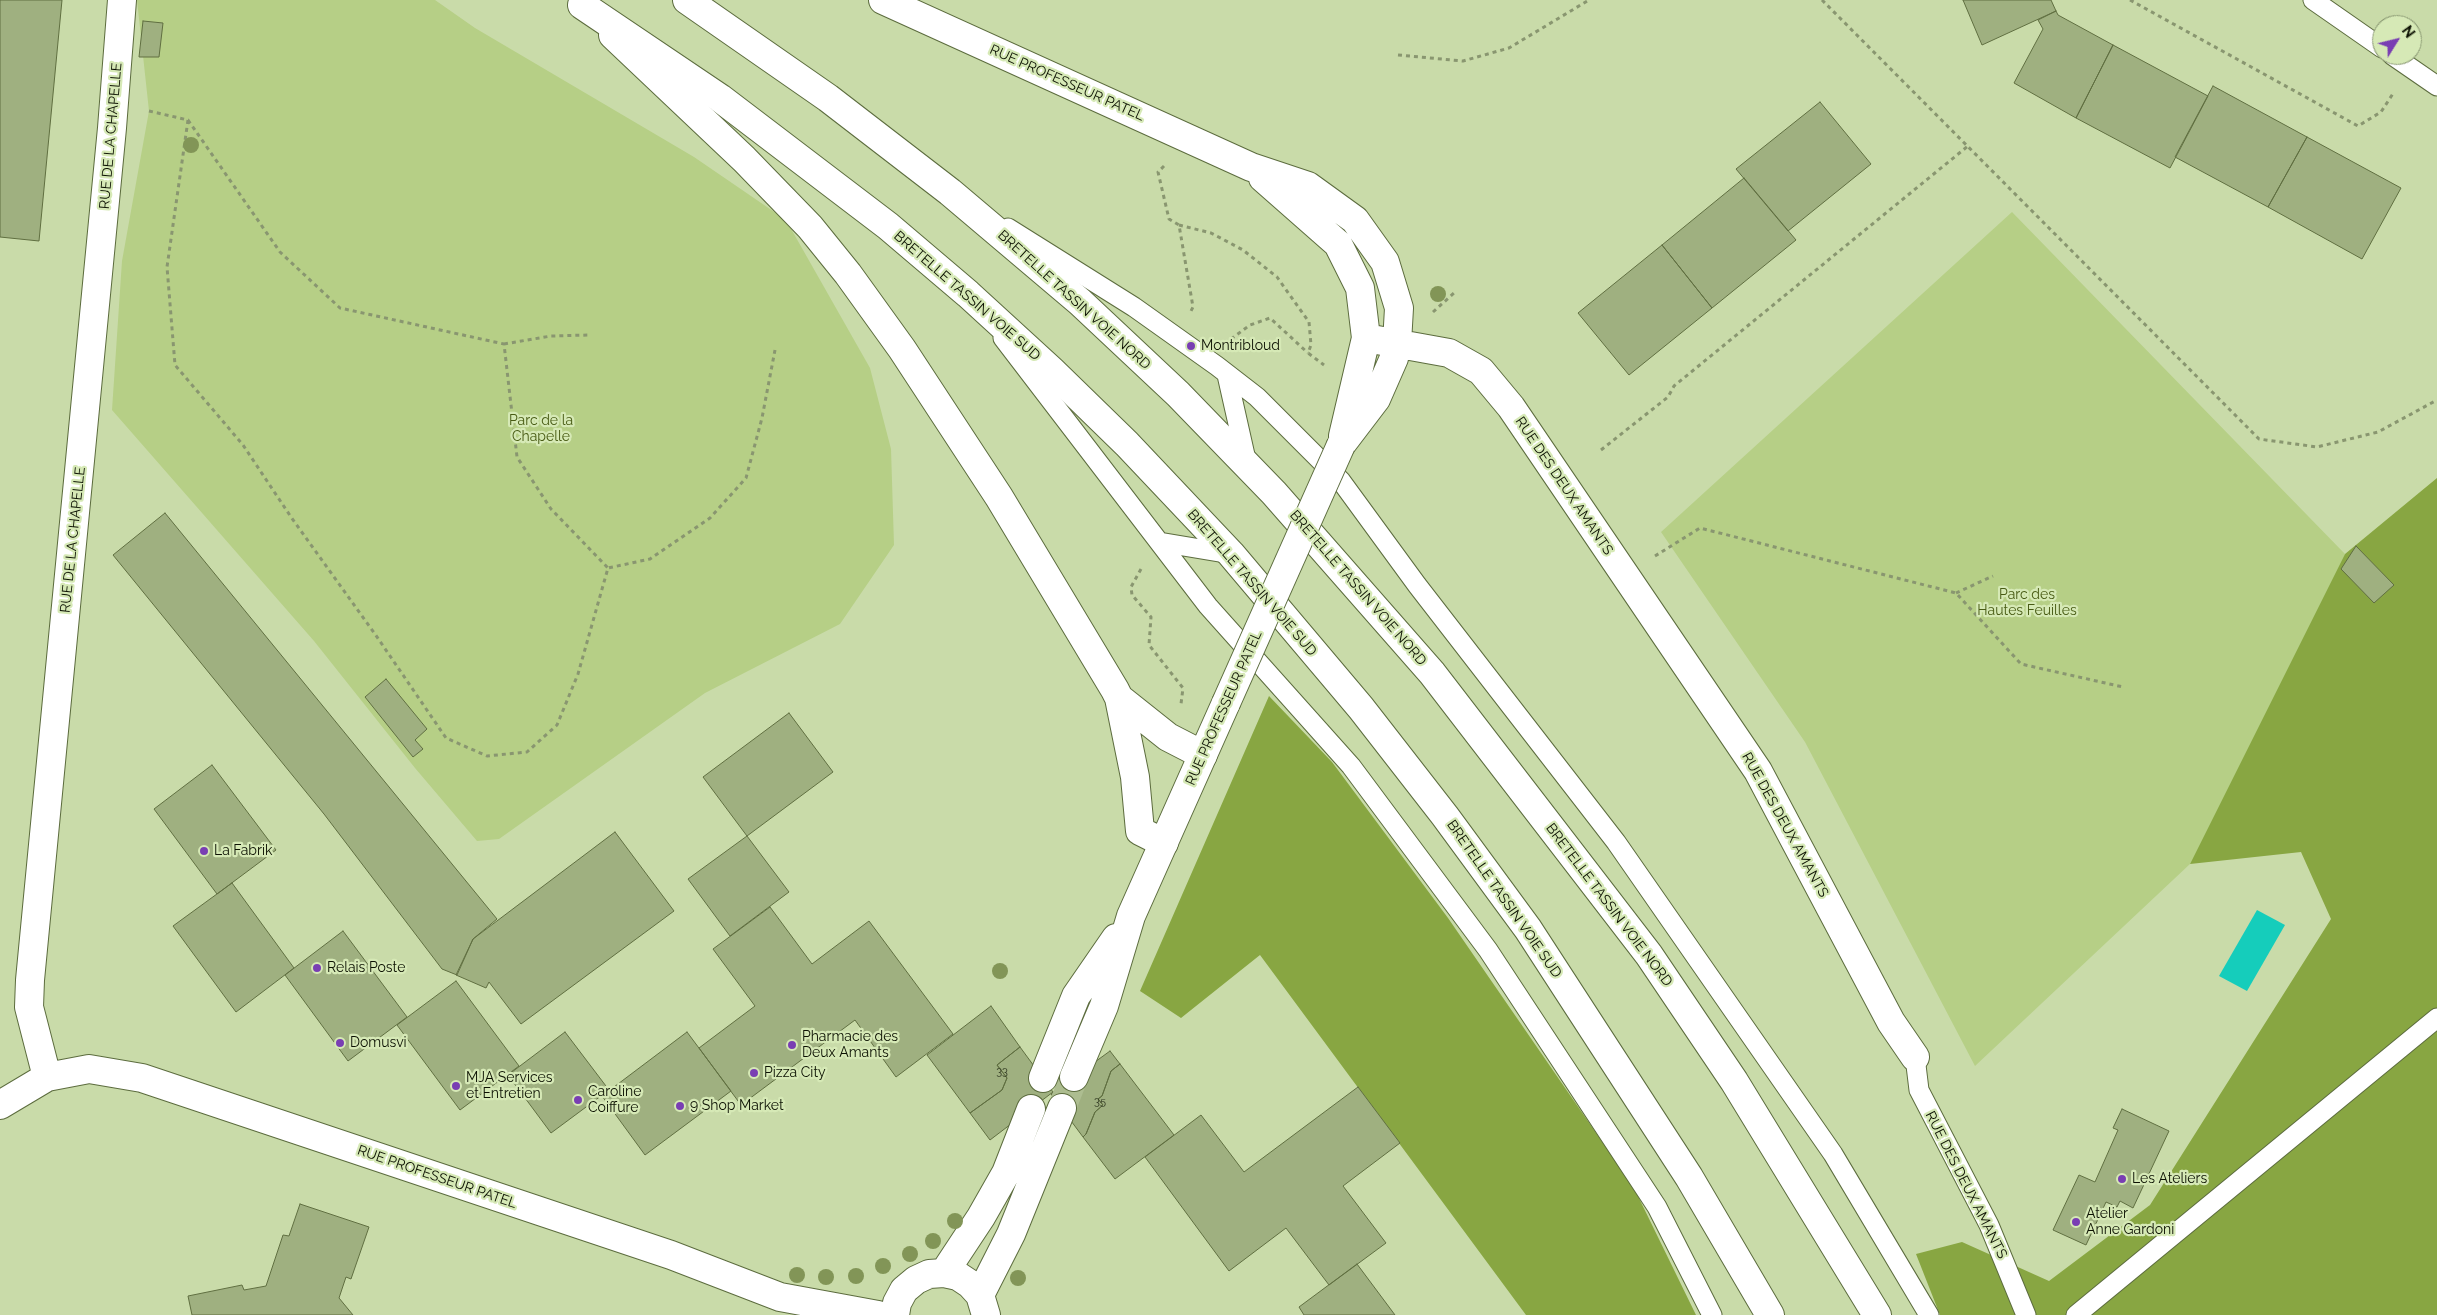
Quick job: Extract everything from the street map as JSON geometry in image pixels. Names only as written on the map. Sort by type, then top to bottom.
[{"type":"main road","name":"RUE DE LA CHAPELLE","points":[[47,1077],[29,1007],[30,980],[112,128],[122,0]]},
{"type":"main road","name":"BRETELLE TASSIN VOIE NORD","points":[[688,0],[828,98],[950,192],[1080,302],[1178,394],[1274,493],[1432,674],[1648,956],[1734,1081],[1877,1315]]},
{"type":"main road","name":"RUE PROFESSEUR PATEL","points":[[883,0],[1251,167],[1308,186],[1355,220],[1385,262],[1399,308],[1397,343],[1394,358],[1376,399],[1341,445]]},
{"type":"main road","name":"BRETELLE TASSIN VOIE SUD","points":[[577,3],[720,98],[888,226],[968,294],[1127,444],[1231,554],[1361,708],[1445,816],[1528,929],[1689,1177],[1770,1315]]},
{"type":"main road","points":[[577,3],[744,159],[810,227],[848,274],[902,349],[993,489],[1119,698],[1135,777],[1140,831],[1164,843]]},
{"type":"main road","name":"RUE PROFESSEUR PATEL","points":[[1074,1077],[1104,1006],[1130,916],[1341,445],[1366,338],[1360,288],[1338,244],[1298,206],[1251,167]]},
{"type":"main road","name":"RUE DES DEUX AMANTS","points":[[1366,338],[1449,354],[1480,370],[1511,406],[1758,771],[1891,1022],[1914,1057]]},
{"type":"main road","points":[[1119,698],[1168,737],[1203,755]]},
{"type":"main road","name":"RUE PROFESSEUR PATEL","points":[[1043,1078],[1076,996],[1130,916]]},
{"type":"main road","name":"RUE PROFESSEUR PATEL","points":[[0,1105],[47,1077],[89,1069],[142,1078],[670,1255],[780,1297],[878,1315]]},
{"type":"main road","points":[[982,1305],[1062,1108]]},
{"type":"main road","points":[[944,1273],[981,1217],[1006,1173],[1031,1109]]},
{"type":"main road","points":[[895,1315],[904,1290],[916,1280],[929,1274],[944,1273],[958,1276],[970,1284],[982,1305]]},
{"type":"lane","points":[[2313,0],[2372,41]]},
{"type":"lane","points":[[2407,65],[2437,86]]},
{"type":"lane","points":[[950,192],[1134,307],[1227,375],[1257,398],[1340,481],[1417,585],[1616,842],[1833,1154],[1929,1315]]},
{"type":"lane","points":[[968,294],[1208,606],[1350,766],[1488,950],[1657,1207],[1712,1315]]},
{"type":"lane","points":[[1227,375],[1247,466]]},
{"type":"lane","points":[[1159,542],[1231,554]]},
{"type":"lane","points":[[2076,1315],[2437,1018]]},
{"type":"lane","name":"RUE DES DEUX AMANTS","points":[[1914,1057],[1919,1090],[1989,1225],[2026,1315]]},
{"type":"path","points":[[1398,55],[1463,61],[1473,59],[1509,48],[1590,0]]},
{"type":"path","points":[[1822,0],[2259,439],[2317,447],[2378,432],[2437,400]]},
{"type":"path","points":[[2130,0],[2358,126],[2381,112],[2411,68]]},
{"type":"path","points":[[144,110],[188,120],[280,252],[340,308],[504,344],[551,336],[588,335]]},
{"type":"path","points":[[188,120],[167,267],[175,365],[243,445],[291,517],[376,634],[414,694],[446,738],[487,756],[528,752],[557,725],[578,674],[608,568]]},
{"type":"path","points":[[1601,450],[1668,397],[1674,386],[1968,146]]},
{"type":"path","points":[[1165,166],[1158,172],[1169,219],[1179,225],[1211,233],[1243,250],[1277,278],[1308,322],[1311,345],[1308,352]]},
{"type":"path","points":[[1179,225],[1193,307],[1188,314]]},
{"type":"path","points":[[1428,317],[1454,293]]},
{"type":"path","points":[[1224,344],[1250,325],[1270,318],[1329,368]]},
{"type":"path","points":[[504,344],[517,457],[551,509],[608,568]]},
{"type":"path","points":[[608,568],[650,559],[710,518],[746,478],[762,418],[775,350]]},
{"type":"path","points":[[1624,575],[1700,528],[1956,594],[2021,664],[2123,687]]},
{"type":"path","points":[[1140,571],[1131,587],[1132,595],[1151,617],[1149,645],[1183,688],[1181,707]]},
{"type":"path","points":[[1956,594],[1993,576]]},
{"type":"green space","name":"Parc de la Chapelle","points":[[137,0],[435,0],[475,28],[694,157],[786,220],[870,368],[891,449],[894,545],[840,624],[705,693],[499,839],[477,841],[415,768],[314,641],[112,410],[122,261],[149,111]]},
{"type":"green space","name":"Parc des Hautes Feuilles","points":[[2012,212],[2345,554],[2190,864],[1975,1066],[1805,742],[1661,532]]},
{"type":"green space","points":[[2437,478],[2437,1315],[1940,1315],[1916,1254],[1962,1242],[2049,1281],[2150,1205],[2331,919],[2301,852],[2190,864],[2345,554]]},
{"type":"green space","points":[[1269,696],[1332,762],[1448,918],[1634,1188],[1696,1315],[1526,1315],[1260,955],[1181,1018],[1140,991]]},
{"type":"water","points":[[2257,910],[2285,925],[2247,991],[2219,976]]},
{"type":"building","points":[[0,0],[62,0],[39,241],[0,237]]},
{"type":"building","points":[[1963,0],[2051,0],[2056,11],[1982,45]]},
{"type":"building","points":[[2056,11],[2058,15],[2113,45],[2076,118],[2014,83],[2043,29],[2038,20]]},
{"type":"building","points":[[143,21],[163,23],[159,57],[139,57]]},
{"type":"building","points":[[2113,45],[2208,96],[2170,168],[2076,118]]},
{"type":"building","points":[[2213,86],[2307,137],[2268,207],[2175,157]]},
{"type":"building","points":[[1820,102],[1871,164],[1788,231],[1736,169]]},
{"type":"building","points":[[2307,137],[2401,188],[2362,259],[2268,207]]},
{"type":"building","points":[[1744,178],[1796,240],[1712,308],[1662,245]]},
{"type":"building","points":[[1662,245],[1712,308],[1629,375],[1578,313]]},
{"type":"building","points":[[165,513],[497,919],[473,939],[457,975],[442,969],[324,814],[113,555]]},
{"type":"building","points":[[2356,546],[2394,585],[2374,603],[2341,569]]},
{"type":"building","points":[[386,679],[427,729],[415,740],[423,749],[413,757],[365,697]]},
{"type":"building","points":[[789,713],[833,772],[747,836],[703,777]]},
{"type":"building","points":[[212,765],[276,850],[217,894],[154,809]]},
{"type":"building","points":[[615,832],[674,911],[521,1024],[489,982],[486,988],[456,975],[473,939]]},
{"type":"building","points":[[747,836],[789,892],[730,936],[688,879]]},
{"type":"building","points":[[232,883],[294,968],[236,1012],[173,926]]},
{"type":"building","points":[[770,907],[812,964],[869,921],[953,1034],[896,1077],[855,1020],[741,1105],[699,1048],[755,1006],[713,949]]},
{"type":"building","points":[[343,931],[407,1017],[348,1061],[285,975]]},
{"type":"building","points":[[456,981],[519,1066],[460,1110],[397,1025]]},
{"type":"building","points":[[991,1006],[1020,1047],[997,1065],[1007,1078],[1002,1090],[970,1113],[927,1055]]},
{"type":"building","points":[[565,1032],[609,1090],[551,1133],[508,1075]]},
{"type":"building","points":[[687,1032],[731,1091],[645,1155],[602,1096]]},
{"type":"building","points":[[1020,1047],[1053,1092],[990,1140],[970,1113],[1002,1090],[1007,1078],[997,1065]]},
{"type":"building","points":[[1110,1051],[1120,1064],[1111,1071],[1102,1096],[1098,1099],[1103,1105],[1095,1112],[1083,1137],[1051,1094]]},
{"type":"building","points":[[1120,1064],[1174,1135],[1115,1179],[1083,1137],[1095,1112],[1103,1105],[1098,1099],[1102,1096],[1111,1071]]},
{"type":"building","points":[[1358,1087],[1400,1143],[1343,1186],[1386,1243],[1329,1285],[1286,1228],[1229,1271],[1145,1157],[1201,1115],[1244,1172]]},
{"type":"building","name":"Les Ateliers","points":[[2122,1109],[2169,1131],[2133,1208],[2120,1201],[2117,1207],[2106,1202],[2086,1245],[2053,1230],[2079,1175],[2095,1182],[2118,1130],[2113,1128]]},
{"type":"building","points":[[300,1204],[369,1227],[351,1279],[346,1277],[339,1298],[353,1315],[192,1315],[188,1296],[242,1285],[244,1290],[266,1286],[283,1235],[289,1236]]},
{"type":"building","points":[[1357,1264],[1395,1315],[1304,1315],[1299,1307]]},
{"type":"tunnel","points":[[1062,1108],[1074,1077]]},
{"type":"place","name":"Montribloud","points":[[1191,346]]},
{"type":"place","name":"La Fabrik","points":[[204,851]]},
{"type":"place","name":"Relais Poste","points":[[317,968]]},
{"type":"place","name":"Domusvi","points":[[340,1043]]},
{"type":"place","name":"Pharmacie des Deux Amants","points":[[792,1045]]},
{"type":"place","name":"Pizza City","points":[[754,1073]]},
{"type":"place","name":"MJA Services et Entretien","points":[[456,1086]]},
{"type":"place","name":"Caroline Coiffure","points":[[578,1100]]},
{"type":"place","name":"9 Shop Market","points":[[680,1106]]},
{"type":"place","name":"Les Ateliers","points":[[2122,1179]]},
{"type":"place","name":"Atelier Anne Gardoni","points":[[2076,1222]]}]
